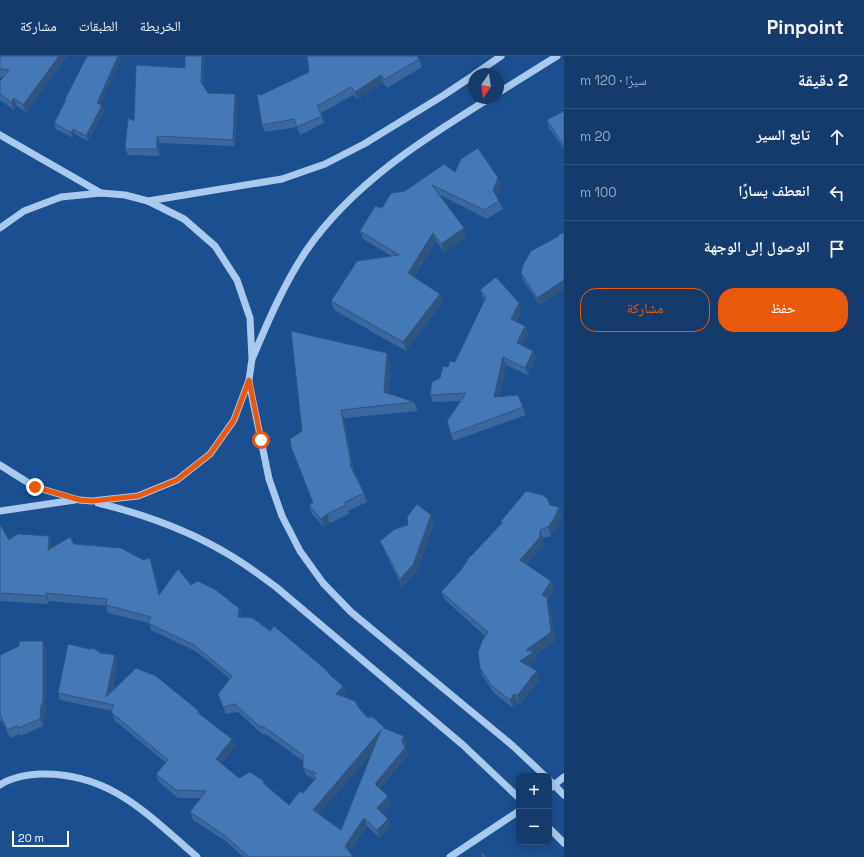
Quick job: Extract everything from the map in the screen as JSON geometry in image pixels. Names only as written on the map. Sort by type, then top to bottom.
[{"type":"street","points":[[483,68],[501,56]]},
{"type":"street","points":[[504,89],[557,56]]},
{"type":"street","points":[[148,201],[282,179],[324,164],[371,140],[444,95],[468,78]]},
{"type":"street","points":[[252,359],[285,285],[306,251],[331,219],[359,191],[389,165],[481,104]]},
{"type":"street","points":[[0,135],[101,193]]},
{"type":"street","points":[[0,228],[24,211],[61,197],[101,193],[124,195],[148,201],[184,219],[215,246],[237,280],[250,318],[252,359],[249,380],[234,420],[210,454],[177,480],[138,496],[92,501]]},
{"type":"street","points":[[249,380],[269,479],[282,516],[300,551],[323,583],[351,612],[513,746],[542,773]]},
{"type":"street","points":[[0,465],[35,487],[80,500],[92,501],[127,510],[176,527],[228,554],[276,587],[463,745],[516,795]]},
{"type":"street","points":[[0,511],[80,500]]},
{"type":"street","points":[[0,785],[7,780],[30,775],[54,774],[78,777],[100,784],[122,795],[141,809],[197,857]]},
{"type":"street","points":[[552,784],[564,777]]},
{"type":"street","points":[[552,786],[564,794]]},
{"type":"street","points":[[450,857],[516,813]]},
{"type":"street","points":[[552,831],[564,843]]},
{"type":"building","points":[[0,56],[59,56],[23,105],[14,98],[11,102],[0,94],[0,81],[9,70],[0,69]]},
{"type":"building","points":[[87,56],[118,56],[97,103],[102,105],[86,136],[73,129],[71,133],[54,123]]},
{"type":"building","points":[[185,56],[202,56],[201,82],[208,93],[235,94],[233,140],[157,136],[157,149],[125,149],[128,118],[134,121],[136,65],[185,68]]},
{"type":"building","points":[[307,56],[417,56],[419,59],[384,80],[381,75],[355,92],[351,87],[317,106],[322,116],[297,127],[294,119],[262,125],[257,94],[261,95],[309,72]]},
{"type":"building","points":[[564,111],[564,146],[547,120]]},
{"type":"building","points":[[478,148],[498,178],[493,190],[499,201],[484,210],[432,185],[464,228],[441,244],[433,233],[408,273],[440,294],[403,342],[331,301],[357,261],[399,255],[360,231],[375,206],[382,208],[391,193],[405,191],[444,164],[455,172],[461,159]]},
{"type":"building","points":[[564,232],[564,280],[537,298],[521,273],[523,265],[531,251]]},
{"type":"building","points":[[496,277],[519,303],[511,319],[525,326],[517,343],[533,351],[525,368],[503,357],[494,397],[518,395],[523,407],[451,434],[447,421],[466,393],[430,395],[432,382],[440,378],[443,366],[448,367],[450,361],[455,362],[486,297],[480,290]]},
{"type":"building","points":[[291,331],[387,353],[384,392],[414,402],[341,410],[351,463],[350,465],[364,493],[345,502],[346,505],[327,514],[321,519],[309,505],[313,503],[291,447],[290,439],[302,431]]},
{"type":"building","points":[[526,491],[542,495],[547,498],[550,505],[559,507],[554,519],[548,527],[540,530],[540,537],[520,560],[551,581],[542,595],[547,598],[551,632],[526,650],[534,652],[520,661],[537,671],[517,696],[514,694],[510,700],[491,685],[480,668],[478,652],[482,641],[488,632],[441,592],[461,570],[470,556],[502,523],[501,521]]},
{"type":"building","points":[[417,504],[431,515],[413,565],[400,579],[380,541],[395,529],[408,525],[407,517]]},
{"type":"building","points":[[0,524],[9,540],[18,534],[49,536],[48,550],[70,537],[74,544],[121,548],[143,560],[150,558],[159,595],[178,569],[191,585],[198,581],[216,590],[239,608],[238,617],[253,618],[270,631],[274,626],[325,669],[343,686],[336,694],[355,701],[367,717],[373,717],[384,727],[383,728],[404,736],[402,741],[405,748],[375,784],[388,796],[377,808],[388,819],[377,830],[364,818],[345,846],[353,857],[249,857],[224,835],[190,812],[206,791],[176,790],[156,774],[168,760],[111,712],[114,705],[58,693],[68,644],[89,649],[93,648],[101,653],[115,655],[106,697],[136,668],[156,676],[199,711],[197,712],[232,739],[216,759],[239,778],[250,772],[264,781],[263,783],[289,805],[300,791],[303,793],[316,778],[313,776],[316,773],[303,768],[303,755],[264,727],[259,726],[235,704],[223,707],[218,694],[232,676],[194,645],[148,623],[151,617],[106,605],[107,599],[46,593],[46,596],[0,593]],"holes":[[[381,730],[341,830],[313,810]]]},
{"type":"building","points":[[19,641],[43,641],[43,702],[41,706],[40,719],[18,728],[17,726],[7,730],[0,714],[0,655],[19,646]]},
{"type":"route","points":[[35,487],[80,500],[92,501],[138,496],[177,480],[210,454],[234,420],[249,380],[261,440]]}]
